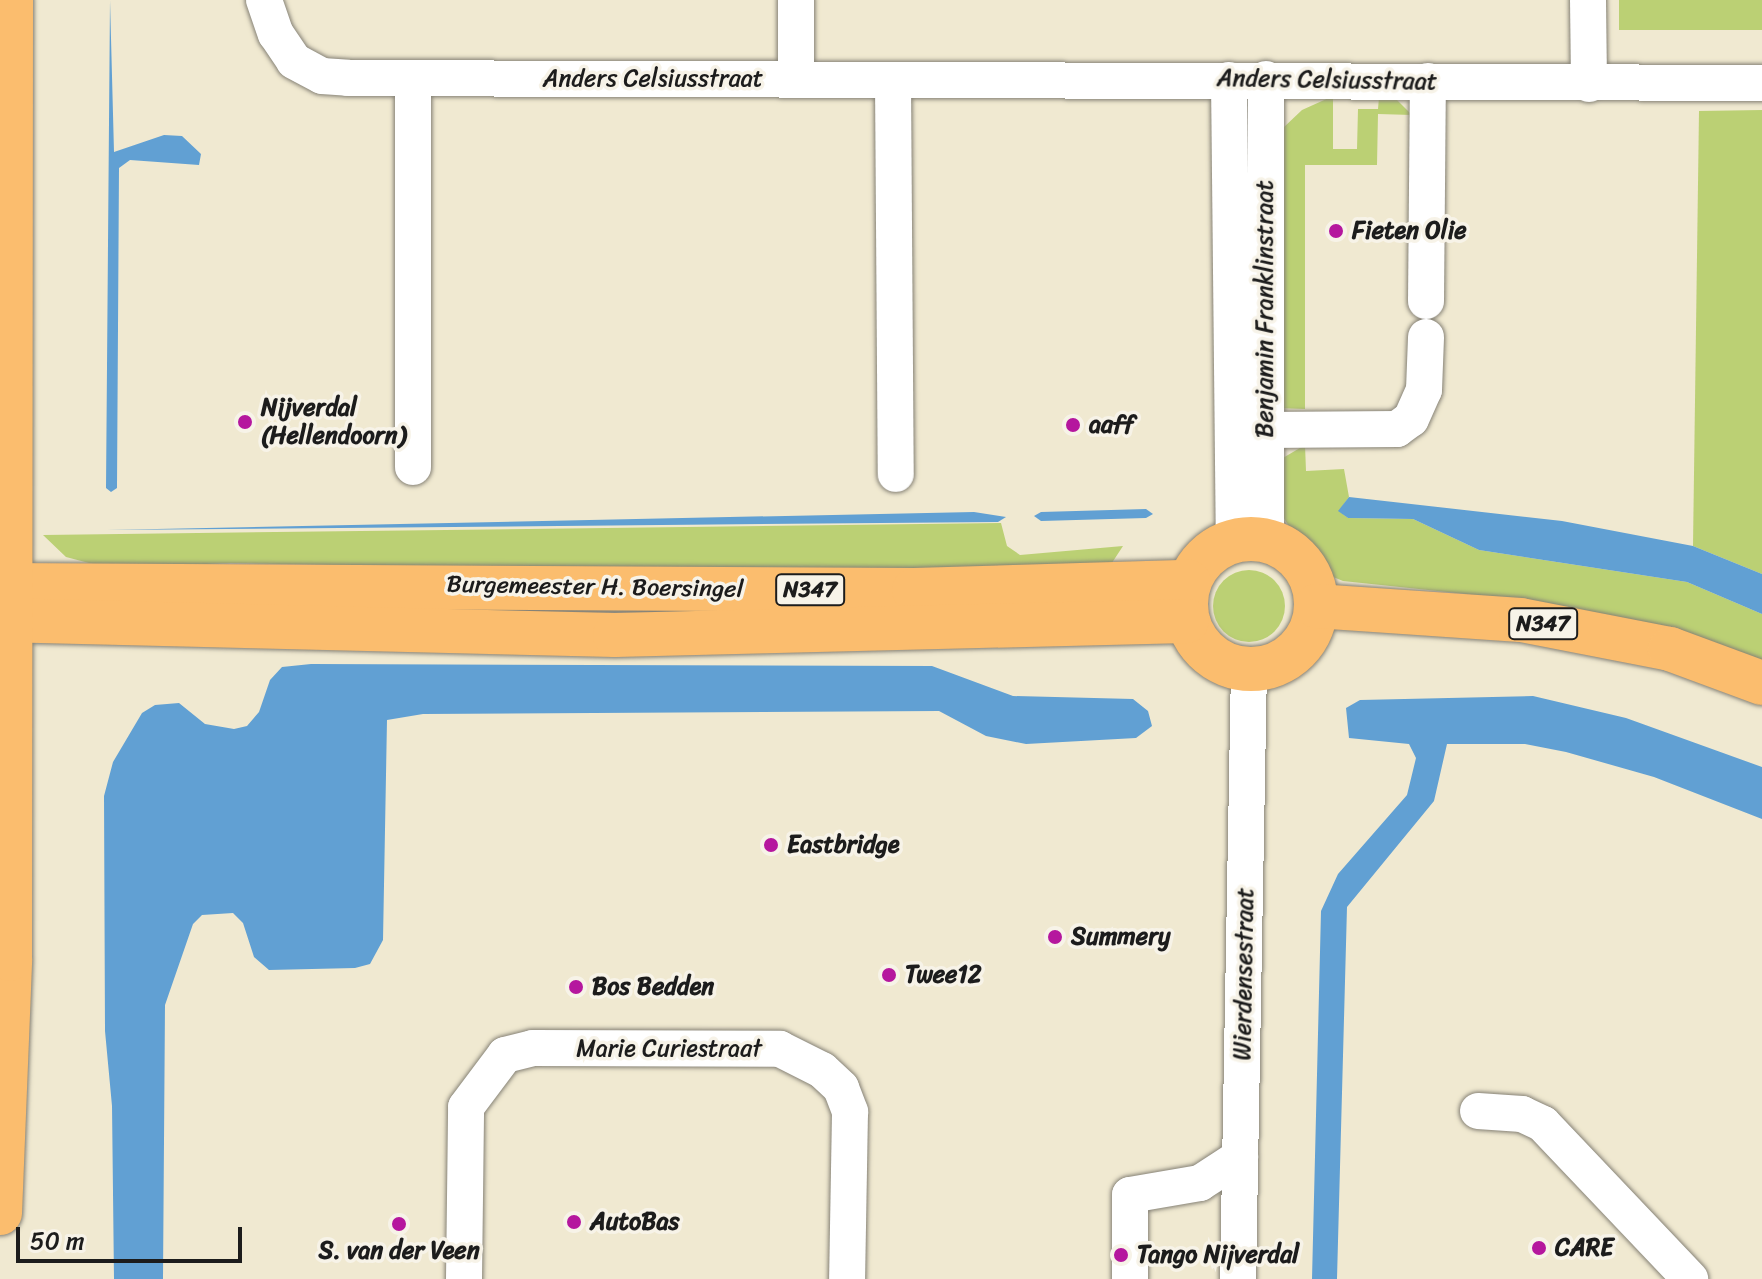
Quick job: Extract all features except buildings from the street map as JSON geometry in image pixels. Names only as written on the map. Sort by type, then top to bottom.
[{"type":"main road","points":[[0,1213],[10,959],[4,603],[11,0]]},
{"type":"main road","points":[[1250,540],[1301,562],[1313,586],[1316,606],[1306,639],[1292,655],[1274,665],[1249,670],[1209,655],[1188,601],[1210,553],[1250,540]]},
{"type":"main road","name":"Burgemeester H. Boersingel","points":[[4,603],[914,590],[1188,601]]},
{"type":"main road","name":"N347","points":[[1316,606],[1521,620],[1670,649],[1762,683]]},
{"type":"street","name":"Anders Celsiusstraat","points":[[264,0],[283,49],[305,68],[322,76],[1762,83]]},
{"type":"street","points":[[796,0],[796,80]]},
{"type":"street","points":[[1588,0],[1589,84]]},
{"type":"street","points":[[413,78],[413,467]]},
{"type":"street","name":"Benjamin Franklinstraat","points":[[1250,540],[1264,430],[1266,79]]},
{"type":"street","name":"Benjamin Franklinstraat","points":[[1229,80],[1250,540]]},
{"type":"street","points":[[893,81],[896,474]]},
{"type":"street","points":[[1426,301],[1428,81]]},
{"type":"street","points":[[1264,430],[1397,429],[1411,419],[1424,390],[1426,337]]},
{"type":"street","name":"Wierdensestraat","points":[[1238,1279],[1249,670]]},
{"type":"street","name":"Marie Curiestraat","points":[[464,1279],[466,1107],[505,1055],[533,1048],[780,1049],[822,1070],[841,1088],[850,1112],[847,1279]]},
{"type":"street","points":[[1478,1111],[1534,1117],[1690,1279]]},
{"type":"street","points":[[1130,1279],[1130,1195],[1200,1183],[1240,1157]]},
{"type":"green space","points":[[1619,0],[1762,0],[1762,30],[1619,30]]},
{"type":"green space","points":[[1333,96],[1333,149],[1357,149],[1358,109],[1378,109],[1379,97],[1395,98],[1412,115],[1378,114],[1377,165],[1305,165],[1305,409],[1275,408],[1283,128],[1302,110]]},
{"type":"green space","points":[[1762,110],[1762,574],[1693,546],[1699,111]]},
{"type":"green space","points":[[1305,445],[1306,471],[1344,469],[1349,497],[1339,511],[1348,518],[1413,519],[1479,550],[1687,582],[1762,614],[1762,670],[1595,618],[1466,594],[1343,581],[1326,574],[1302,547],[1275,504],[1276,462]]},
{"type":"green space","points":[[1001,523],[1007,546],[1020,555],[1123,546],[1104,575],[987,578],[231,563],[108,568],[66,557],[43,535]]},
{"type":"green space","points":[[1249,570],[1269,576],[1279,586],[1285,606],[1279,626],[1269,636],[1249,642],[1229,636],[1219,626],[1213,606],[1219,586],[1229,576]]},
{"type":"water","points":[[110,0],[114,152],[164,135],[182,136],[201,154],[199,165],[130,160],[119,168],[117,488],[111,492],[106,488]]},
{"type":"water","points":[[1349,497],[1562,521],[1693,546],[1762,574],[1762,614],[1687,582],[1479,550],[1413,519],[1348,518],[1338,511]]},
{"type":"water","points":[[1146,509],[1153,514],[1146,518],[1041,521],[1034,516],[1041,512]]},
{"type":"water","points":[[974,512],[1006,517],[998,522],[107,530]]},
{"type":"water","points":[[311,664],[932,666],[1013,696],[1133,699],[1148,711],[1152,726],[1136,738],[1026,744],[986,736],[939,711],[423,714],[387,720],[383,940],[370,964],[355,968],[269,970],[254,957],[243,923],[233,913],[202,915],[193,924],[165,1005],[163,1279],[114,1279],[112,1106],[105,1031],[104,796],[113,762],[142,713],[155,705],[179,703],[205,724],[234,729],[247,726],[259,712],[270,680],[282,667]]},
{"type":"water","points":[[1533,696],[1626,718],[1762,767],[1762,819],[1654,777],[1566,752],[1525,744],[1447,744],[1434,801],[1347,907],[1337,1279],[1312,1279],[1321,911],[1338,874],[1407,795],[1416,758],[1409,744],[1349,738],[1346,708],[1360,700]]},
{"type":"place","name":"Fieten Olie","points":[[1336,231]]},
{"type":"place","name":"Nijverdal (Hellendoorn)","points":[[245,422]]},
{"type":"place","name":"aaff","points":[[1073,425]]},
{"type":"place","name":"Eastbridge","points":[[771,845]]},
{"type":"place","name":"Summery","points":[[1055,937]]},
{"type":"place","name":"Twee12","points":[[889,975]]},
{"type":"place","name":"Bos Bedden","points":[[576,987]]},
{"type":"place","name":"AutoBas","points":[[574,1222]]},
{"type":"place","name":"S. van der Veen","points":[[399,1224]]},
{"type":"place","name":"CARE","points":[[1539,1248]]},
{"type":"place","name":"Tango Nijverdal","points":[[1121,1255]]}]
